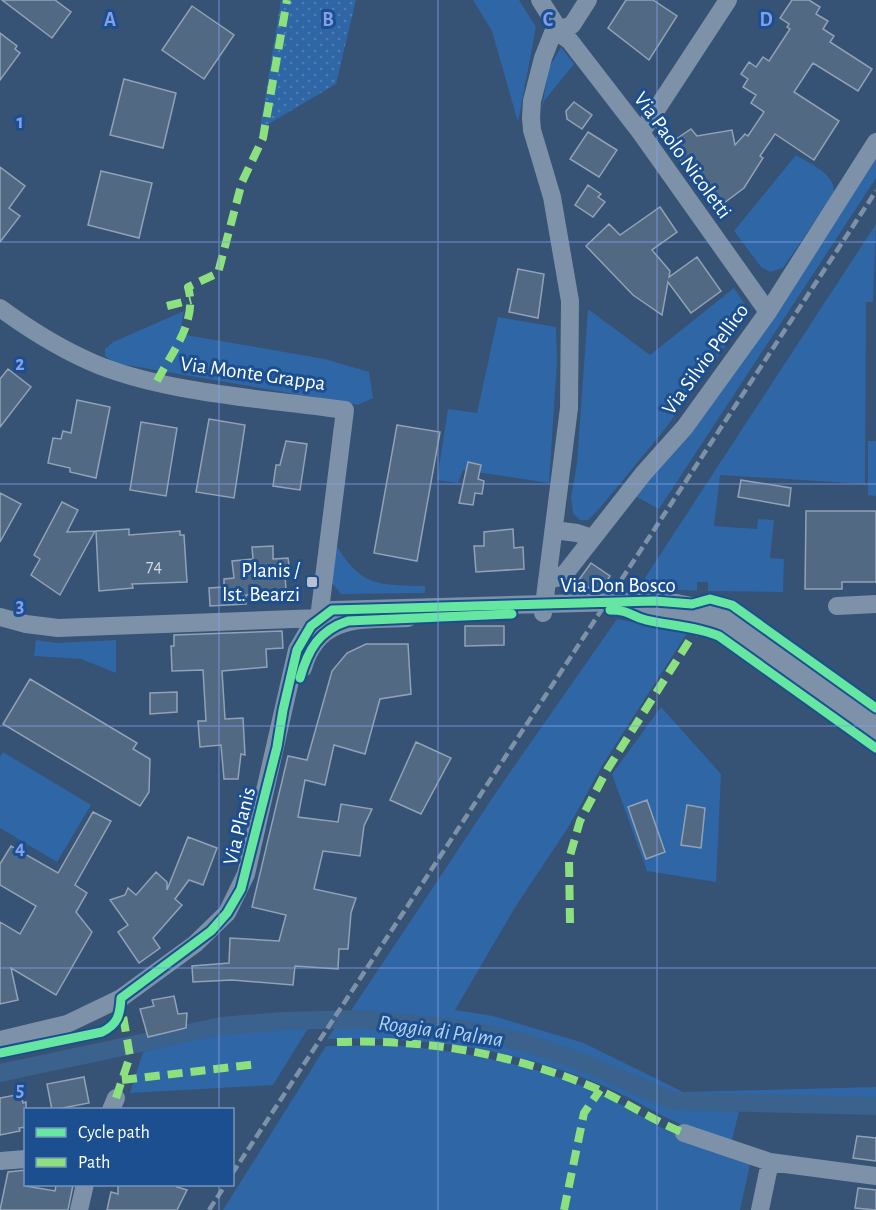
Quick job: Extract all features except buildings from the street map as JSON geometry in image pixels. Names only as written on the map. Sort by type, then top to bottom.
[{"type":"street","points":[[0,617],[26,624],[58,627],[323,624],[341,608],[544,608],[569,408],[570,302],[552,197],[532,130],[532,101],[543,58],[555,31],[553,17],[540,0]]},
{"type":"street","points":[[555,31],[572,25],[588,0]]},
{"type":"street","points":[[641,134],[728,0]]},
{"type":"street","name":"Via Paolo Nicoletti","points":[[555,31],[570,41],[641,134],[768,312]]},
{"type":"street","name":"Via Silvio Pellico","points":[[547,580],[561,577],[685,427],[768,312],[876,142]]},
{"type":"street","name":"Via Monte Grappa","points":[[0,308],[97,365],[142,379],[345,410],[323,624]]},
{"type":"street","points":[[554,530],[592,538]]},
{"type":"street","name":"Via Don Bosco","points":[[544,608],[655,601],[692,604],[719,613],[747,628],[876,718]]},
{"type":"street","points":[[837,606],[876,604]]},
{"type":"street","name":"Via Don Bosco","points":[[544,608],[628,610],[686,617],[727,632],[754,647],[876,734]]},
{"type":"street","name":"Via Planis","points":[[0,1040],[50,1029],[87,1017],[147,980],[219,923],[235,901],[246,874],[278,747],[291,713],[307,658],[323,624]]},
{"type":"street","points":[[684,1133],[770,1162],[876,1176]]},
{"type":"street","points":[[0,1161],[24,1159]]},
{"type":"street","points":[[760,1210],[770,1162]]},
{"type":"street","points":[[79,1210],[85,1186]]},
{"type":"shaded area","points":[[281,0],[356,0],[336,84],[260,129]]},
{"type":"shaded area","points":[[473,0],[519,0],[536,27],[518,122],[492,31]]},
{"type":"shaded area","points":[[561,47],[574,64],[544,101],[541,112],[549,68]]},
{"type":"shaded area","points":[[876,153],[876,178],[659,509],[633,495]]},
{"type":"shaded area","points":[[796,155],[826,175],[833,186],[834,193],[783,268],[770,272],[761,267],[734,231]]},
{"type":"shaded area","points":[[876,224],[873,302],[866,302],[865,484],[720,475],[714,526],[757,529],[758,519],[774,520],[770,558],[784,559],[783,592],[708,591],[708,582],[697,582],[697,591],[639,587]]},
{"type":"shaded area","points":[[734,288],[750,312],[665,429],[599,509],[588,520],[580,520],[573,513],[571,498],[577,463],[588,309],[650,355]]},
{"type":"shaded area","points":[[184,311],[180,334],[325,359],[369,372],[373,398],[358,405],[115,363],[105,356],[105,349],[113,342]]},
{"type":"shaded area","points":[[498,317],[556,327],[557,361],[549,483],[463,470],[458,483],[437,480],[448,409],[477,413]]},
{"type":"shaded area","points":[[868,441],[876,441],[876,496],[868,495]]},
{"type":"shaded area","points":[[336,545],[345,559],[363,576],[383,584],[425,586],[425,593],[341,594],[331,582]]},
{"type":"shaded area","points":[[617,619],[687,633],[602,766],[569,826],[514,909],[455,1010],[493,1016],[584,1043],[683,1092],[876,1087],[876,1101],[677,1098],[547,1043],[462,1023],[343,1016],[350,1012],[499,788]]},
{"type":"shaded area","points":[[36,640],[56,643],[116,640],[116,673],[81,659],[34,656]]},
{"type":"shaded area","points":[[661,707],[721,774],[716,882],[647,871],[612,774]]},
{"type":"shaded area","points":[[3,752],[91,805],[57,862],[0,828],[0,757]]},
{"type":"shaded area","points":[[363,1026],[435,1030],[528,1049],[602,1075],[673,1107],[740,1107],[732,1140],[690,1128],[605,1087],[560,1070],[495,1052],[430,1042],[327,1039],[335,1028]]},
{"type":"shaded area","points":[[309,1027],[273,1085],[130,1093],[143,1052],[221,1033]]},
{"type":"shaded area","points":[[390,1045],[488,1058],[536,1070],[604,1095],[674,1134],[751,1160],[740,1210],[223,1210],[326,1046]]},
{"type":"waterway","name":"Roggia di Palma","points":[[0,1073],[221,1026],[282,1021],[363,1019],[464,1029],[523,1042],[582,1062],[673,1101],[876,1106]]},
{"type":"railway","points":[[234,1171],[876,191]]},
{"type":"railway","points":[[209,1210],[225,1186]]},
{"type":"marked path","points":[[157,381],[187,324],[190,300],[188,287],[218,273],[242,182],[263,138],[287,0]]},
{"type":"marked path","points":[[167,306],[191,300]]},
{"type":"marked path","points":[[570,923],[569,859],[580,821],[607,770],[698,627]]},
{"type":"marked path","points":[[116,1098],[130,1056],[122,1010]]},
{"type":"marked path","points":[[337,1042],[401,1043],[494,1056],[555,1073],[598,1089],[684,1133]]},
{"type":"marked path","points":[[122,1080],[258,1064]]},
{"type":"marked path","points":[[564,1210],[584,1113],[600,1090]]},
{"type":"cycle path","points":[[0,1053],[102,1032],[112,1026],[120,1009],[121,998],[211,931],[227,913],[241,889],[277,747],[297,650],[311,626],[332,610],[655,601],[692,604],[710,599],[732,605],[876,708]]},
{"type":"cycle path","points":[[610,610],[622,611],[646,620],[692,628],[719,636],[876,748]]},
{"type":"cycle path","points":[[300,678],[316,642],[329,630],[348,621],[512,614]]},
{"type":"place","name":"Planis / Ist. Bearzi","points":[[312,582]]}]
